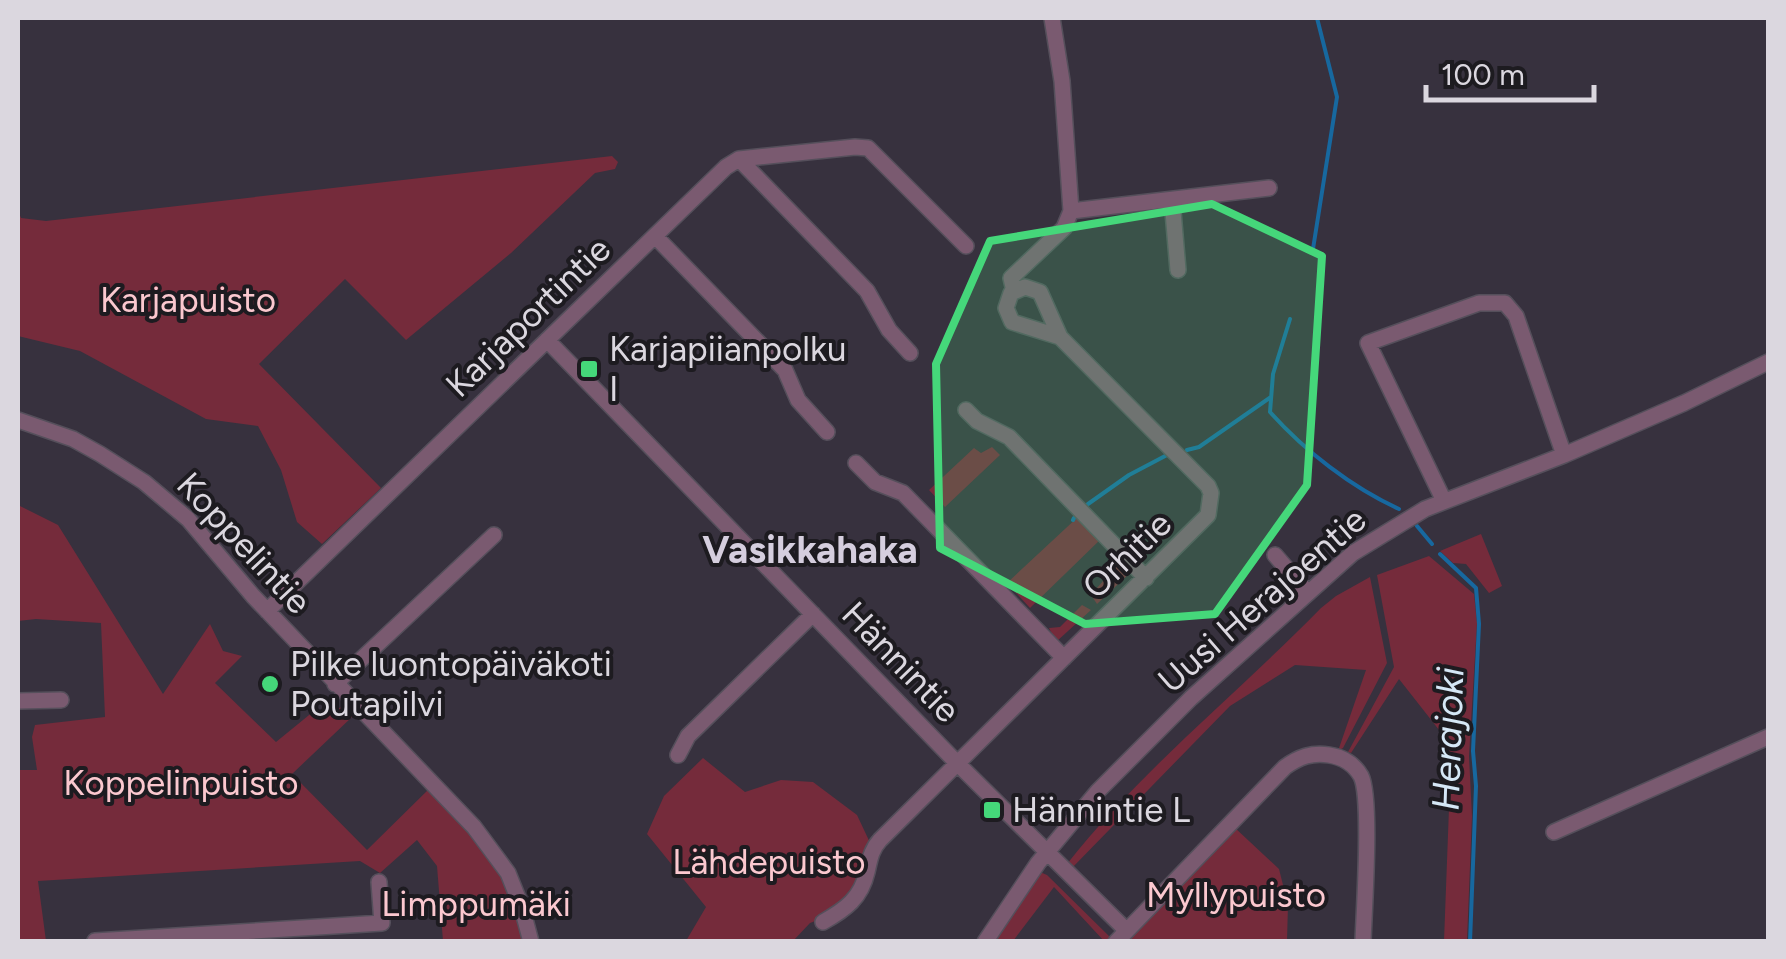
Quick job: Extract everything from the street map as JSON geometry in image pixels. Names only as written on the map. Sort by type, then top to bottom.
[{"type":"street","points":[[1014,291],[1012,278],[1064,228],[1071,210],[1062,81],[1052,18]]},
{"type":"street","points":[[739,159],[855,146],[868,148],[966,246]]},
{"type":"street","points":[[739,159],[867,291],[888,330],[910,353]]},
{"type":"street","name":"Karjaportintie","points":[[267,611],[726,167],[739,159]]},
{"type":"street","points":[[1071,210],[1269,188]]},
{"type":"street","points":[[1172,200],[1178,270]]},
{"type":"street","points":[[655,236],[786,370],[798,400],[826,432]]},
{"type":"street","name":"Orhitie","points":[[823,922],[856,899],[873,849],[880,840],[1204,521],[1210,508],[1212,493],[1201,477],[1060,337],[1040,292],[1026,287],[1014,291],[1006,304],[1012,322],[1060,337]]},
{"type":"street","points":[[1444,501],[1368,343],[1479,303],[1505,303],[1516,316],[1564,455]]},
{"type":"street","name":"Hännintie","points":[[547,340],[1046,852],[1121,936]]},
{"type":"street","name":"Uusi Herajoentie","points":[[985,942],[1046,852],[1098,791],[1306,592],[1382,533],[1444,501],[1564,455],[1768,362]]},
{"type":"street","points":[[966,410],[977,421],[1009,438],[1146,578]]},
{"type":"street","name":"Koppelintie","points":[[18,420],[72,439],[166,498],[335,684],[458,810],[508,873],[531,942]]},
{"type":"street","points":[[856,463],[874,482],[904,494],[1064,658]]},
{"type":"street","points":[[335,684],[494,535]]},
{"type":"street","points":[[1275,555],[1306,592]]},
{"type":"street","points":[[678,754],[688,736],[813,614]]},
{"type":"street","points":[[18,701],[60,700]]},
{"type":"street","points":[[1554,832],[1768,738]]},
{"type":"street","points":[[1121,936],[1286,767],[1304,756],[1322,754],[1340,757],[1354,766],[1366,791],[1363,942]]},
{"type":"street","points":[[95,942],[298,935],[382,923],[379,882]]},
{"type":"highlighted area","points":[[1212,204],[1322,256],[1307,485],[1215,614],[1085,624],[940,548],[936,364],[990,241]]},
{"type":"green space","name":"Karjapuisto","points":[[612,156],[618,162],[615,169],[595,173],[511,253],[406,340],[345,279],[259,364],[381,488],[322,544],[297,522],[281,470],[258,426],[206,419],[80,351],[18,336],[18,211],[21,218],[46,221]]},
{"type":"green space","points":[[992,447],[1000,455],[945,507],[929,490],[974,448],[981,453]]},
{"type":"green space","name":"Koppelinpuisto","points":[[18,505],[58,525],[163,694],[210,624],[223,651],[242,656],[215,683],[276,742],[314,711],[326,714],[348,704],[355,711],[352,717],[292,774],[367,850],[430,788],[495,863],[526,941],[443,941],[437,866],[417,840],[380,873],[360,861],[38,881],[46,941],[18,941],[18,770],[37,770],[32,737],[35,725],[105,717],[101,623],[18,621]]},
{"type":"green space","points":[[1080,515],[1102,538],[1030,608],[1007,583]]},
{"type":"green space","points":[[1481,534],[1502,586],[1489,593],[1466,564],[1453,563],[1440,551]]},
{"type":"green space","points":[[1117,554],[1133,570],[1097,604],[1091,595]]},
{"type":"green space","points":[[1429,556],[1474,594],[1477,623],[1469,756],[1472,816],[1467,941],[1444,941],[1449,808],[1443,735],[1399,679],[1351,753],[1348,752],[1394,667],[1377,575]]},
{"type":"green space","points":[[1370,577],[1387,663],[1343,748],[1338,751],[1366,670],[1295,665],[1230,706],[1071,869],[1067,864],[1096,829],[1158,764],[1321,608]]},
{"type":"green space","points":[[1082,605],[1091,610],[1056,642],[1049,628],[1060,627]]},
{"type":"green space","name":"Lähdepuisto","points":[[703,758],[745,792],[781,780],[813,782],[857,815],[873,849],[842,911],[810,923],[793,941],[686,941],[706,907],[647,834],[664,796]]},
{"type":"green space","name":"Myllypuisto","points":[[1234,827],[1279,869],[1288,905],[1287,941],[1122,942]]},
{"type":"green space","points":[[1040,872],[1111,938],[1109,941],[1104,941],[1054,887],[1013,941],[993,942]]},
{"type":"waterway","name":"Herajoki","points":[[1313,249],[1337,97],[1317,18]]},
{"type":"waterway","name":"Herajoki","points":[[1290,319],[1273,374],[1270,412],[1330,467],[1399,509]]},
{"type":"waterway","points":[[1187,450],[1199,447],[1271,397]]},
{"type":"waterway","points":[[1088,504],[1129,475],[1167,455]]},
{"type":"waterway","name":"Herajoki","points":[[1417,526],[1432,544]]},
{"type":"waterway","name":"Herajoki","points":[[1440,554],[1476,588],[1479,624],[1470,942]]},
{"type":"place","name":"Karjapiianpolku I","points":[[589,369]]},
{"type":"place","name":"Pilke luontopäiväkoti Poutapilvi","points":[[270,684]]},
{"type":"place","name":"Hännintie L","points":[[992,810]]},
{"type":"district","name":"Vasikkahaka","points":[[810,550]]},
{"type":"park label","name":"Limppumäki","points":[[476,904]]}]
